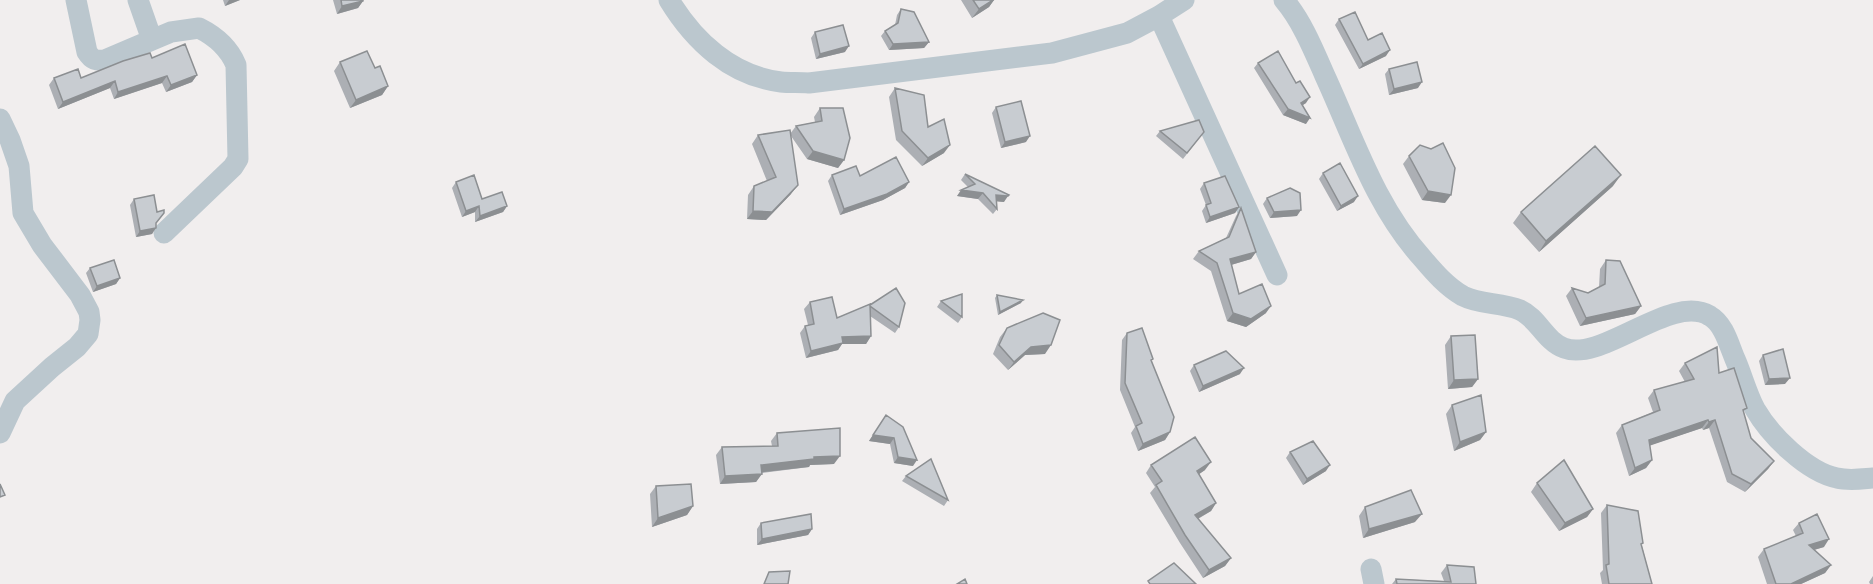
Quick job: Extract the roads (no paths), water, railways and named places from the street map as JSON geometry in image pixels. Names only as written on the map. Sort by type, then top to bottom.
[{"type":"street","points":[[76,0],[87,52],[97,61],[105,60],[171,32],[199,27],[228,51],[236,65],[238,159],[233,167],[164,233]]},
{"type":"street","points":[[138,0],[152,40]]},
{"type":"street","points":[[669,0],[704,46],[726,64],[780,82],[809,83],[1052,53],[1127,33],[1184,0]]},
{"type":"street","points":[[1284,0],[1318,60],[1355,149],[1390,216],[1413,249],[1448,285],[1472,300],[1521,310],[1535,320],[1556,344],[1565,349],[1588,348],[1604,343],[1669,315],[1700,312],[1709,315],[1717,321],[1725,334],[1755,408],[1770,430],[1785,446],[1819,472],[1837,478],[1873,478]]},
{"type":"street","points":[[1159,16],[1277,275]]},
{"type":"street","points":[[0,119],[19,166],[23,213],[42,245],[80,295],[89,312],[90,320],[88,334],[77,347],[15,401],[0,433]]}]
